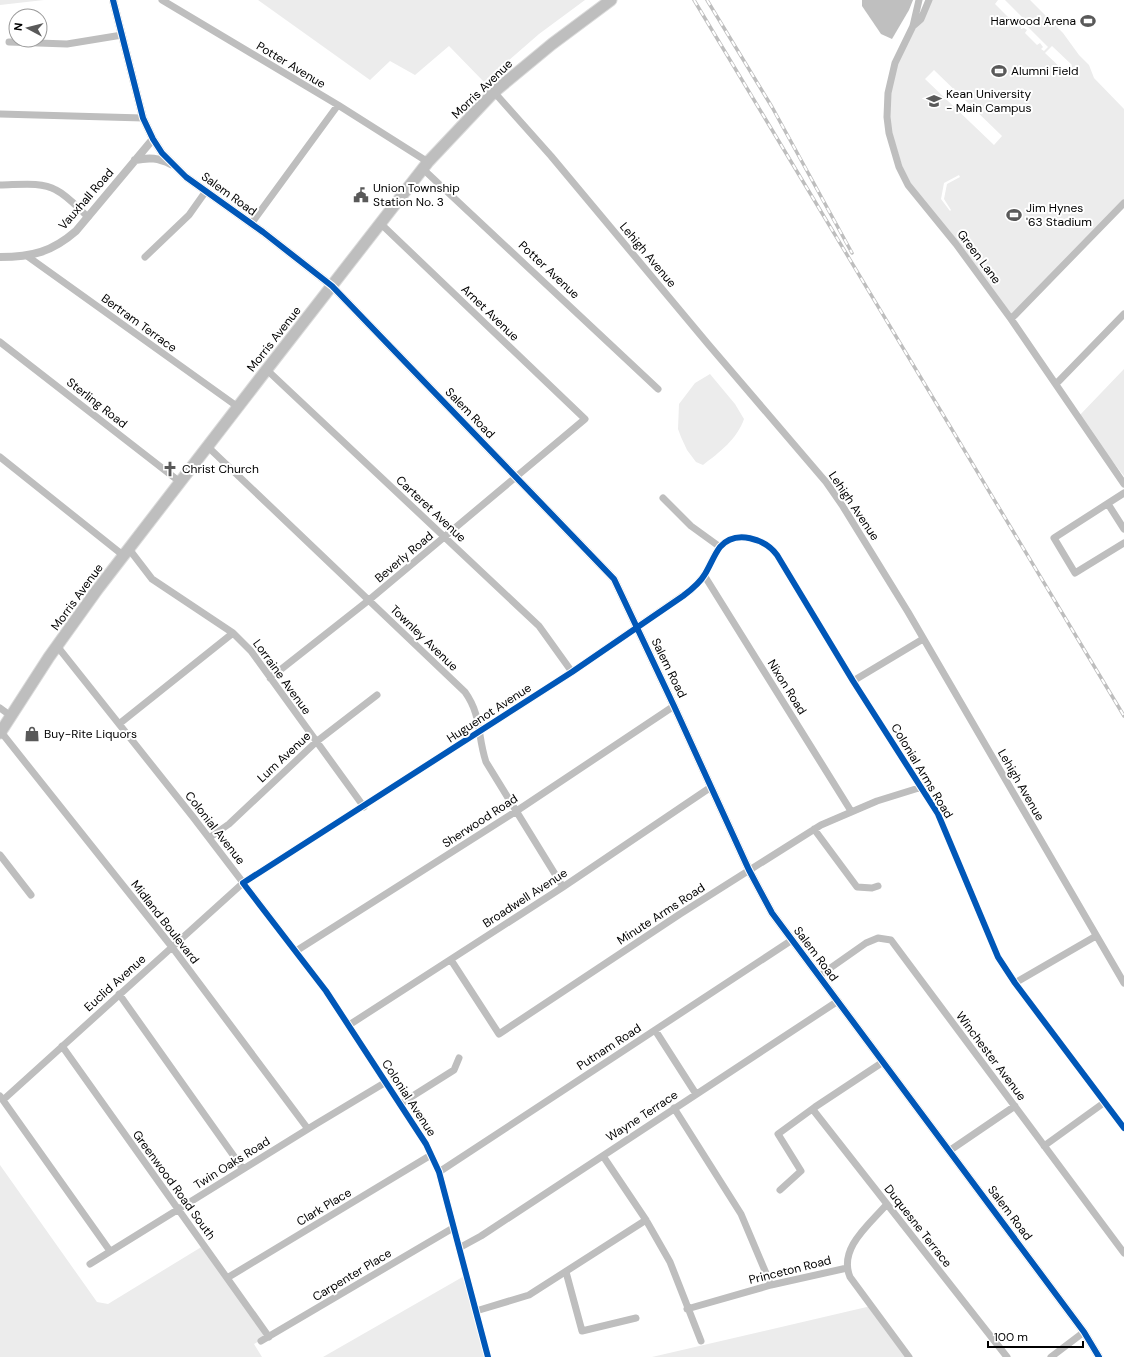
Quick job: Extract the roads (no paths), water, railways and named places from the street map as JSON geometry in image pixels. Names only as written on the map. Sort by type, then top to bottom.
[{"type":"main road","name":"Morris Avenue","points":[[0,733],[57,646],[126,552],[380,223],[426,166],[494,92],[552,44],[611,0]]},
{"type":"street","name":"Salem Road","points":[[113,0],[143,118],[153,139],[174,166],[332,286],[614,579],[749,870],[772,913],[1084,1332],[1099,1357]]},
{"type":"street","name":"Potter Avenue","points":[[162,0],[338,105],[426,166],[658,389]]},
{"type":"street","name":"Green Lane","points":[[919,0],[913,26],[897,56],[888,93],[888,125],[896,159],[908,185],[956,244],[1011,318],[1124,484]]},
{"type":"street","name":"Green Lane","points":[[913,26],[921,19],[929,0]]},
{"type":"street","points":[[48,43],[68,44],[122,35]]},
{"type":"street","name":"Lehigh Avenue","points":[[494,92],[551,156],[704,340],[826,482],[842,505],[923,639],[1124,983]]},
{"type":"street","points":[[251,224],[338,105]]},
{"type":"street","points":[[0,114],[143,118]]},
{"type":"street","name":"Vauxhall Road","points":[[0,257],[27,256],[47,251],[65,241],[88,217],[153,139]]},
{"type":"street","points":[[135,160],[156,158],[174,166]]},
{"type":"street","points":[[0,185],[41,185],[51,187],[58,191],[88,217]]},
{"type":"street","points":[[145,257],[189,215],[206,191]]},
{"type":"street","points":[[1011,318],[1124,203]]},
{"type":"street","name":"Arnet Avenue","points":[[380,223],[585,419]]},
{"type":"street","name":"Bertram Terrace","points":[[27,256],[238,407]]},
{"type":"street","points":[[1056,384],[1124,314]]},
{"type":"street","name":"Sterling Road","points":[[0,342],[180,482]]},
{"type":"street","name":"Carteret Avenue","points":[[267,370],[538,626],[572,672]]},
{"type":"street","name":"Beverly Road","points":[[270,678],[445,538],[585,419]]},
{"type":"street","name":"Townley Avenue","points":[[207,446],[465,692],[476,712],[486,762],[515,812],[563,887]]},
{"type":"street","name":"Lorraine Avenue","points":[[0,457],[126,552],[152,579],[233,633],[251,651],[364,807]]},
{"type":"street","points":[[1124,493],[1054,538],[1076,573],[1124,543]]},
{"type":"street","points":[[663,498],[691,526],[720,547]]},
{"type":"street","points":[[1108,504],[1124,529]]},
{"type":"street","name":"Colonial Arms Road","points":[[728,541],[751,538],[773,549],[853,681],[938,814],[998,957],[1015,983],[1124,1128]]},
{"type":"street","name":"Huguenot Avenue","points":[[244,883],[572,672],[636,627],[684,596],[704,575],[720,547],[728,541]]},
{"type":"street","name":"Nixon Road","points":[[704,575],[851,811]]},
{"type":"street","points":[[119,724],[233,633]]},
{"type":"street","points":[[853,681],[923,639]]},
{"type":"street","name":"Colonial Avenue","points":[[57,646],[209,838],[326,990],[426,1144],[439,1172],[488,1357]]},
{"type":"street","name":"Lum Avenue","points":[[209,838],[229,824],[316,742],[378,695]]},
{"type":"street","name":"Sherwood Road","points":[[296,951],[515,812],[674,706]]},
{"type":"street","points":[[0,708],[11,716]]},
{"type":"street","name":"Midland Boulevard","points":[[0,733],[172,947],[308,1129]]},
{"type":"street","name":"Broadwell Avenue","points":[[349,1025],[563,887],[711,787]]},
{"type":"street","name":"Minute Arms Road","points":[[451,960],[499,1034],[814,829],[851,811],[922,787]]},
{"type":"street","points":[[814,829],[857,886],[872,888],[878,886]]},
{"type":"street","points":[[0,855],[31,895]]},
{"type":"street","name":"Euclid Avenue","points":[[2,1098],[244,883]]},
{"type":"street","points":[[1015,983],[1096,936]]},
{"type":"street","name":"Winchester Avenue","points":[[819,976],[866,943],[878,938],[891,940],[1124,1253]]},
{"type":"street","name":"Putnam Road","points":[[439,1172],[792,940]]},
{"type":"street","points":[[119,994],[243,1169]]},
{"type":"street","name":"Wayne Terrace","points":[[458,1248],[480,1236],[838,1001]]},
{"type":"street","points":[[655,1030],[696,1094]]},
{"type":"street","name":"Greenwood Road South","points":[[62,1046],[269,1336]]},
{"type":"street","points":[[400,1104],[454,1070],[459,1058]]},
{"type":"street","points":[[780,1190],[802,1171],[778,1134],[815,1107],[883,1062]]},
{"type":"street","name":"Twin Oaks Road","points":[[90,1264],[386,1082]]},
{"type":"street","points":[[2,1098],[110,1251]]},
{"type":"street","points":[[1044,1146],[1105,1102]]},
{"type":"street","points":[[949,1151],[1015,1106]]},
{"type":"street","name":"Duquesne Terrace","points":[[815,1107],[814,1111],[1007,1357]]},
{"type":"street","points":[[674,1108],[741,1214],[771,1285]]},
{"type":"street","name":"Clark Place","points":[[227,1278],[431,1155]]},
{"type":"street","points":[[603,1156],[646,1220],[670,1262],[687,1309],[701,1341]]},
{"type":"street","name":"Princeton Road","points":[[687,1309],[771,1285],[847,1268],[848,1256],[852,1244],[887,1204]]},
{"type":"street","points":[[476,1311],[529,1295],[646,1220]]},
{"type":"street","name":"Carpenter Place","points":[[261,1341],[453,1228]]},
{"type":"street","points":[[847,1268],[850,1277],[909,1357]]},
{"type":"street","points":[[566,1272],[582,1331],[636,1318]]},
{"type":"street","points":[[1051,1357],[1084,1332]]},
{"type":"railway","points":[[694,0],[1124,716]]},
{"type":"railway","points":[[707,0],[772,107],[852,253]]},
{"type":"place","name":"Harwood Arena","points":[[1088,21]]},
{"type":"place","name":"Alumni Field","points":[[999,71]]},
{"type":"place","name":"Kean University - Main Campus","points":[[934,101]]},
{"type":"place","name":"Union Township Station No. 3","points":[[361,195]]},
{"type":"place","name":"Jim Hynes '63 Stadium","points":[[1014,215]]},
{"type":"place","name":"Christ Church","points":[[170,469]]},
{"type":"place","name":"Buy-Rite Liquors","points":[[32,734]]}]
